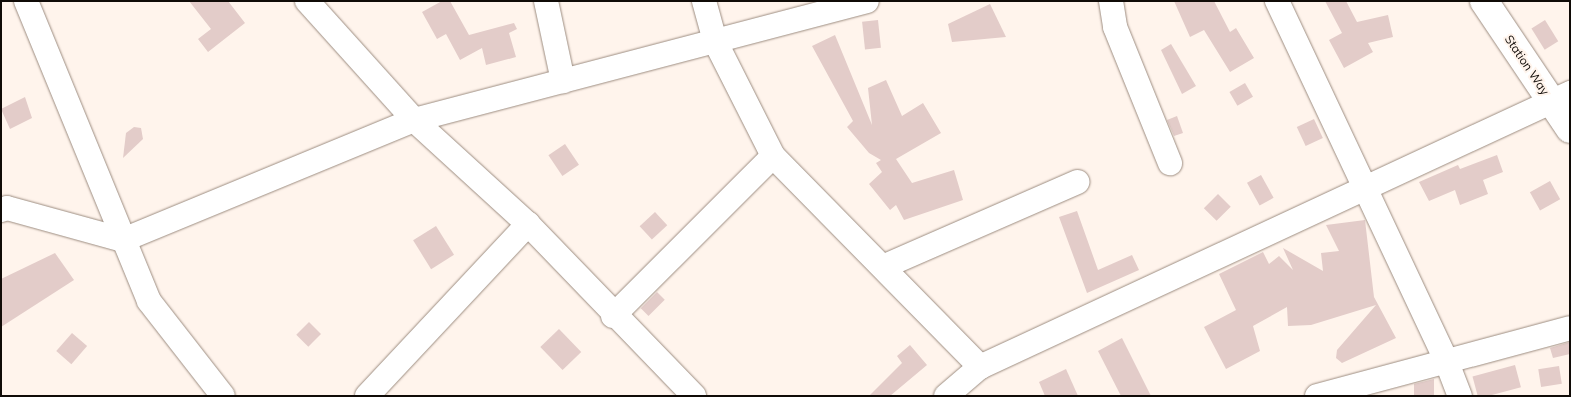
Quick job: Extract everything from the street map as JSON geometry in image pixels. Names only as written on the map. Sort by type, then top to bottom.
[{"type":"main road","name":"Station Way","points":[[1484,1],[1560,97],[1570,129]]},
{"type":"street","points":[[26,1],[149,301],[223,396]]},
{"type":"street","points":[[307,1],[414,120],[528,224],[613,316],[694,396]]},
{"type":"street","points":[[546,1],[563,80]]},
{"type":"street","points":[[704,1],[715,41],[774,156],[886,266],[980,367]]},
{"type":"street","points":[[1,210],[8,208],[123,240],[414,120],[867,1]]},
{"type":"street","points":[[1111,1],[1115,27],[1170,162]]},
{"type":"street","points":[[1276,1],[1446,360],[1460,396]]},
{"type":"street","points":[[946,396],[980,367],[1364,186],[1560,97]]},
{"type":"street","points":[[613,316],[774,156]]},
{"type":"street","points":[[886,266],[1077,182]]},
{"type":"street","points":[[367,396],[528,224]]},
{"type":"street","points":[[1318,396],[1570,328]]},
{"type":"building","points":[[189,1],[228,1],[245,23],[208,52],[198,39],[211,29]]},
{"type":"building","points":[[442,1],[450,1],[469,35],[514,23],[517,29],[509,33],[516,57],[486,65],[482,48],[460,60],[446,34],[437,39],[422,12]]},
{"type":"building","points":[[1174,1],[1214,1],[1230,32],[1236,28],[1254,58],[1230,72],[1204,30],[1190,37]]},
{"type":"building","points":[[1325,1],[1346,1],[1357,22],[1388,15],[1393,37],[1368,43],[1373,52],[1344,68],[1329,40],[1342,33]]},
{"type":"building","points":[[990,4],[1006,37],[952,42],[948,24]]},
{"type":"building","points":[[878,20],[881,48],[865,50],[862,22]]},
{"type":"building","points":[[1545,20],[1558,41],[1545,50],[1531,28]]},
{"type":"building","points":[[835,35],[872,125],[868,88],[886,80],[902,116],[923,103],[941,133],[896,159],[912,183],[954,170],[963,200],[904,220],[896,205],[890,210],[869,184],[882,172],[876,163],[881,160],[869,153],[847,127],[853,121],[812,46]]},
{"type":"building","points":[[1171,44],[1196,86],[1182,94],[1161,50]]},
{"type":"building","points":[[1245,83],[1253,97],[1237,106],[1229,92]]},
{"type":"building","points":[[25,97],[32,118],[10,129],[1,109]]},
{"type":"building","points":[[1177,116],[1183,133],[1174,136],[1167,120]]},
{"type":"building","points":[[1314,119],[1323,138],[1306,146],[1297,127]]},
{"type":"building","points":[[134,127],[141,128],[143,139],[123,158],[126,133]]},
{"type":"building","points":[[565,144],[579,165],[562,176],[548,155]]},
{"type":"building","points":[[1497,155],[1503,172],[1483,180],[1488,194],[1460,205],[1455,190],[1429,201],[1419,182],[1458,165],[1460,169]]},
{"type":"building","points":[[1261,175],[1274,198],[1260,205],[1247,183]]},
{"type":"building","points":[[1550,181],[1560,199],[1540,211],[1530,192]]},
{"type":"building","points":[[1218,194],[1231,207],[1217,221],[1204,208]]},
{"type":"building","points":[[1077,211],[1098,270],[1132,255],[1139,270],[1087,293],[1059,217]]},
{"type":"building","points":[[655,212],[667,225],[652,239],[640,226]]},
{"type":"building","points":[[1365,220],[1374,297],[1396,338],[1342,363],[1336,358],[1337,350],[1376,305],[1311,325],[1288,326],[1287,307],[1253,326],[1260,351],[1226,369],[1204,327],[1236,310],[1219,274],[1263,252],[1269,264],[1279,256],[1293,270],[1283,248],[1323,271],[1321,253],[1339,251],[1326,225]]},
{"type":"building","points":[[436,226],[454,255],[431,269],[413,240]]},
{"type":"building","points":[[55,253],[74,280],[1,327],[1,279]]},
{"type":"building","points":[[657,292],[665,300],[649,316],[641,308]]},
{"type":"building","points":[[309,322],[321,334],[308,347],[296,335]]},
{"type":"building","points":[[559,329],[581,352],[563,370],[540,347]]},
{"type":"building","points":[[72,333],[87,346],[71,364],[56,351]]},
{"type":"building","points":[[1122,338],[1151,396],[1121,396],[1098,351]]},
{"type":"building","points":[[1570,342],[1570,354],[1553,358],[1550,348]]},
{"type":"building","points":[[910,345],[927,365],[890,396],[869,396],[902,363],[897,356]]},
{"type":"building","points":[[1515,365],[1521,387],[1488,396],[1478,396],[1472,376]]},
{"type":"building","points":[[1559,366],[1562,384],[1541,387],[1538,369]]},
{"type":"building","points":[[1066,369],[1078,396],[1045,396],[1039,382]]},
{"type":"building","points":[[1434,379],[1434,396],[1414,396],[1414,384]]}]
